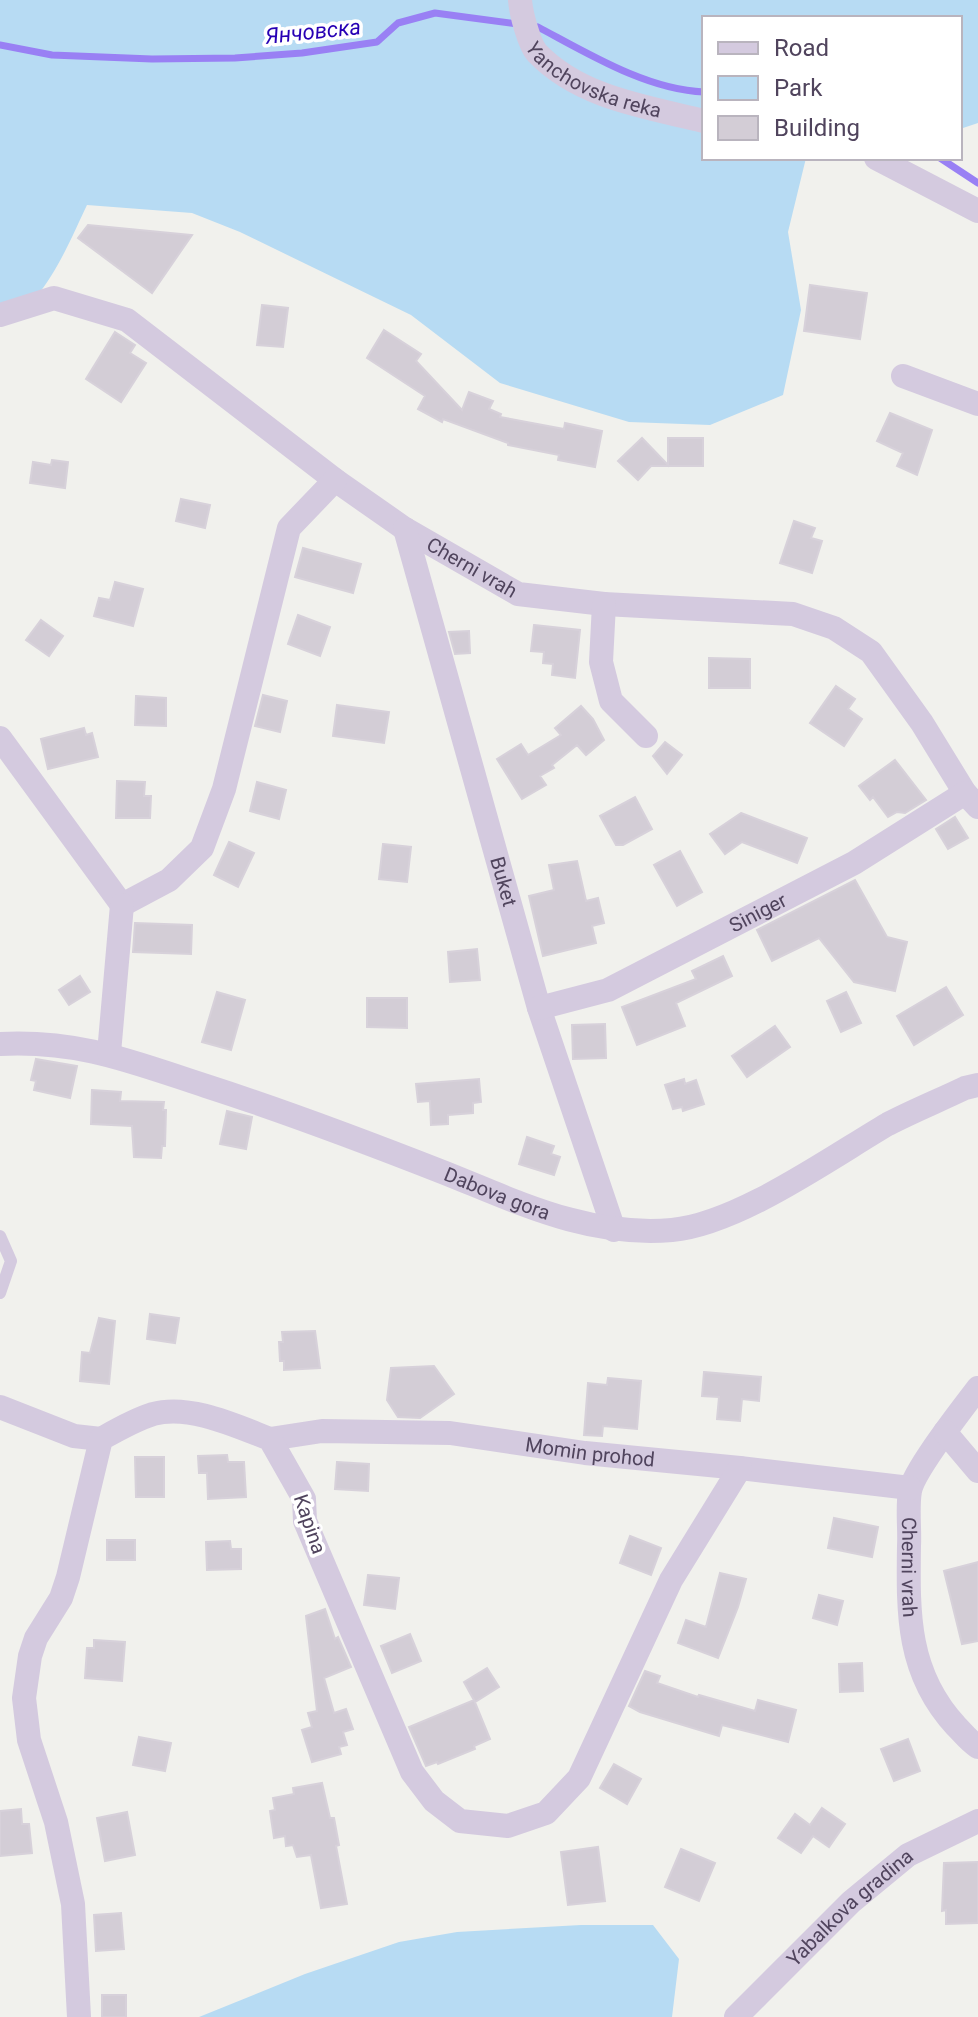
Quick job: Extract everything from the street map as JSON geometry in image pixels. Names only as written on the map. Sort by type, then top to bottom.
[{"type":"street","name":"Yanchovska reka","points":[[521,6],[535,51],[568,75],[609,98],[702,121]]},
{"type":"street","points":[[880,160],[978,211]]},
{"type":"street","name":"Cherni vrah","points":[[0,315],[54,298],[127,320],[335,480],[405,529],[518,594],[604,604],[793,614],[834,628],[871,652],[922,723],[971,800]]},
{"type":"street","points":[[903,376],[978,404]]},
{"type":"street","points":[[122,905],[169,880],[202,848],[224,789],[289,528],[335,480]]},
{"type":"street","name":"Buket","points":[[405,529],[539,1008],[614,1230]]},
{"type":"street","points":[[604,604],[601,662],[611,701],[646,736]]},
{"type":"street","points":[[0,738],[122,905],[109,1053]]},
{"type":"street","name":"Siniger","points":[[539,1008],[608,990],[971,800]]},
{"type":"street","name":"Dabova gora","points":[[0,1044],[63,1045],[109,1053],[272,1107],[561,1220],[614,1230],[674,1230],[724,1216],[765,1196],[893,1122],[965,1088],[978,1085]]},
{"type":"street","name":"Cherni vrah","points":[[978,1388],[945,1432],[910,1488],[911,1625],[918,1664],[928,1688],[945,1714],[978,1747]]},
{"type":"street","points":[[0,1407],[74,1436],[101,1439],[155,1413],[182,1412],[207,1417],[270,1439]]},
{"type":"street","name":"Momin prohod","points":[[270,1439],[322,1431],[450,1433],[585,1453],[910,1488]]},
{"type":"street","points":[[945,1432],[978,1471]]},
{"type":"street","points":[[79,2017],[73,1904],[56,1822],[29,1740],[24,1698],[36,1638],[61,1598],[68,1577],[101,1439]]},
{"type":"street","name":"Kapina","points":[[270,1439],[304,1499],[305,1521],[412,1772],[434,1801],[460,1821],[508,1826],[546,1813],[579,1778],[671,1580],[740,1468]]},
{"type":"street","name":"Yabalkova gradina","points":[[736,2017],[851,1902],[908,1855],[978,1821]]},
{"type":"lane","points":[[0,1236],[11,1261],[0,1293]]},
{"type":"green space","points":[[0,0],[978,0],[978,123],[962,128],[962,16],[702,16],[702,160],[806,160],[788,232],[801,310],[783,395],[710,425],[629,422],[500,383],[411,315],[240,232],[192,213],[87,205],[42,290],[15,315],[0,321]]},
{"type":"green space","points":[[581,1925],[653,1925],[679,1959],[672,2017],[199,2017],[305,1974],[399,1942],[457,1932]]},
{"type":"building","points":[[88,225],[192,235],[152,293],[78,238]]},
{"type":"building","points":[[810,285],[867,293],[860,339],[804,331]]},
{"type":"building","points":[[262,305],[288,308],[283,347],[257,345]]},
{"type":"building","points":[[384,330],[421,354],[416,361],[462,410],[469,392],[493,401],[489,409],[501,414],[500,417],[564,429],[565,423],[602,431],[595,467],[558,460],[559,455],[508,445],[443,419],[442,422],[418,409],[425,396],[367,358]]},
{"type":"building","points":[[115,332],[135,345],[130,353],[146,363],[121,402],[86,379]]},
{"type":"building","points":[[890,413],[932,430],[917,475],[897,466],[903,453],[877,441]]},
{"type":"building","points":[[642,438],[668,465],[668,438],[703,438],[703,466],[651,466],[638,480],[618,461]]},
{"type":"building","points":[[52,460],[68,462],[65,488],[30,483],[33,462],[51,465]]},
{"type":"building","points":[[181,499],[210,505],[205,528],[176,521]]},
{"type":"building","points":[[794,521],[815,528],[811,538],[822,541],[812,573],[780,563]]},
{"type":"building","points":[[303,548],[361,564],[353,593],[295,577]]},
{"type":"building","points":[[115,582],[143,589],[133,626],[94,616],[99,598],[110,600]]},
{"type":"building","points":[[298,615],[330,627],[320,656],[288,644]]},
{"type":"building","points":[[41,620],[63,636],[49,656],[26,640]]},
{"type":"building","points":[[534,625],[580,630],[575,678],[552,675],[553,664],[543,663],[544,652],[531,651]]},
{"type":"building","points":[[469,631],[470,653],[455,654],[449,632]]},
{"type":"building","points":[[709,658],[750,659],[750,688],[709,688]]},
{"type":"building","points":[[836,686],[855,699],[848,709],[862,719],[844,746],[810,723]]},
{"type":"building","points":[[263,695],[287,701],[280,732],[255,726]]},
{"type":"building","points":[[136,696],[166,698],[166,726],[135,725]]},
{"type":"building","points":[[337,705],[389,712],[384,743],[333,736]]},
{"type":"building","points":[[581,706],[593,719],[604,740],[586,755],[577,745],[552,765],[554,768],[540,776],[546,785],[522,799],[497,759],[521,744],[528,755],[561,735],[555,728]]},
{"type":"building","points":[[84,728],[86,735],[92,733],[98,757],[48,769],[41,739]]},
{"type":"building","points":[[665,742],[682,755],[667,774],[653,756]]},
{"type":"building","points":[[895,760],[926,800],[905,813],[897,812],[888,817],[873,797],[870,800],[859,786]]},
{"type":"building","points":[[117,781],[145,782],[144,796],[151,796],[150,818],[116,818]]},
{"type":"building","points":[[257,782],[286,790],[279,819],[250,811]]},
{"type":"building","points":[[635,797],[652,829],[623,845],[616,845],[600,816]]},
{"type":"building","points":[[741,813],[807,838],[797,863],[742,842],[725,854],[710,834]]},
{"type":"building","points":[[955,817],[968,838],[948,849],[936,829]]},
{"type":"building","points":[[229,842],[254,853],[238,887],[214,875]]},
{"type":"building","points":[[383,844],[411,847],[407,882],[379,879]]},
{"type":"building","points":[[680,851],[702,892],[677,906],[654,865]]},
{"type":"building","points":[[577,861],[586,901],[598,898],[604,923],[592,926],[596,943],[543,956],[529,896],[554,890],[549,865]]},
{"type":"building","points":[[855,880],[887,937],[907,942],[895,991],[854,982],[819,938],[772,961],[757,930]]},
{"type":"building","points":[[135,923],[192,925],[191,954],[133,952]]},
{"type":"building","points":[[477,949],[480,980],[450,982],[448,952]]},
{"type":"building","points":[[723,956],[732,976],[676,1003],[685,1026],[637,1045],[622,1007],[696,979],[692,971]]},
{"type":"building","points":[[80,976],[90,992],[69,1005],[59,990]]},
{"type":"building","points":[[946,987],[963,1015],[914,1045],[897,1016]]},
{"type":"building","points":[[217,992],[245,1000],[231,1050],[202,1042]]},
{"type":"building","points":[[846,992],[861,1023],[841,1032],[827,1001]]},
{"type":"building","points":[[367,998],[407,998],[407,1028],[367,1027]]},
{"type":"building","points":[[605,1024],[606,1058],[573,1059],[572,1025]]},
{"type":"building","points":[[775,1026],[790,1047],[747,1077],[732,1056]]},
{"type":"building","points":[[36,1059],[77,1066],[70,1098],[34,1090],[36,1081],[31,1080]]},
{"type":"building","points":[[479,1079],[481,1102],[473,1103],[473,1113],[448,1115],[448,1124],[431,1125],[430,1101],[418,1102],[416,1084]]},
{"type":"building","points":[[684,1079],[685,1084],[696,1080],[704,1104],[683,1111],[682,1107],[673,1109],[665,1085]]},
{"type":"building","points":[[92,1090],[121,1092],[120,1101],[164,1102],[165,1146],[162,1146],[161,1158],[134,1157],[132,1126],[91,1124]]},
{"type":"building","points":[[227,1111],[252,1117],[246,1149],[220,1144]]},
{"type":"building","points":[[527,1137],[554,1146],[551,1154],[560,1157],[554,1175],[519,1164]]},
{"type":"building","points":[[150,1314],[179,1318],[175,1343],[147,1339]]},
{"type":"building","points":[[99,1318],[115,1321],[109,1384],[80,1381],[82,1352],[90,1353]]},
{"type":"building","points":[[315,1331],[320,1368],[284,1370],[279,1342],[283,1342],[282,1332]]},
{"type":"building","points":[[434,1366],[454,1394],[420,1418],[398,1417],[387,1400],[391,1368]]},
{"type":"building","points":[[704,1372],[761,1377],[759,1401],[742,1399],[740,1421],[717,1419],[719,1397],[702,1396]]},
{"type":"building","points":[[608,1378],[641,1381],[637,1429],[603,1426],[602,1436],[584,1435],[588,1383],[607,1385]]},
{"type":"building","points":[[227,1455],[228,1462],[244,1462],[246,1497],[208,1499],[207,1473],[199,1473],[198,1456]]},
{"type":"building","points":[[135,1457],[164,1457],[164,1497],[136,1497]]},
{"type":"building","points":[[337,1462],[369,1464],[368,1491],[335,1489]]},
{"type":"building","points":[[834,1518],[878,1527],[872,1557],[828,1548]]},
{"type":"building","points":[[630,1536],[661,1548],[651,1575],[620,1563]]},
{"type":"building","points":[[107,1540],[135,1540],[135,1560],[107,1560]]},
{"type":"building","points":[[230,1541],[231,1549],[241,1549],[241,1569],[207,1570],[206,1542]]},
{"type":"building","points":[[978,1562],[978,1641],[962,1644],[944,1571]]},
{"type":"building","points":[[720,1573],[746,1579],[718,1658],[678,1643],[686,1620],[706,1627]]},
{"type":"building","points":[[368,1575],[399,1578],[395,1609],[364,1605]]},
{"type":"building","points":[[819,1595],[843,1601],[837,1625],[813,1618]]},
{"type":"building","points":[[325,1609],[335,1639],[338,1637],[351,1667],[324,1678],[334,1713],[346,1709],[353,1729],[343,1732],[347,1745],[339,1747],[341,1754],[312,1762],[302,1730],[312,1727],[308,1713],[317,1711],[306,1616]]},
{"type":"building","points":[[410,1634],[421,1661],[392,1673],[381,1646]]},
{"type":"building","points":[[94,1640],[125,1642],[122,1681],[85,1678],[87,1648],[94,1648]]},
{"type":"building","points":[[862,1663],[863,1691],[840,1692],[839,1664]]},
{"type":"building","points":[[487,1668],[499,1687],[475,1702],[464,1682]]},
{"type":"building","points":[[645,1671],[660,1676],[657,1683],[698,1697],[755,1711],[758,1700],[796,1710],[788,1742],[722,1725],[719,1736],[640,1712],[629,1706]]},
{"type":"building","points":[[474,1700],[490,1739],[474,1746],[475,1749],[426,1766],[409,1727]]},
{"type":"building","points":[[139,1737],[171,1743],[165,1771],[133,1765]]},
{"type":"building","points":[[908,1739],[920,1771],[894,1781],[881,1749]]},
{"type":"building","points":[[614,1764],[641,1779],[627,1804],[600,1788]]},
{"type":"building","points":[[322,1783],[330,1818],[334,1818],[347,1904],[321,1908],[311,1855],[297,1857],[293,1845],[286,1846],[285,1836],[274,1838],[270,1811],[275,1810],[273,1798],[294,1794],[293,1788]]},
{"type":"building","points":[[822,1808],[845,1824],[829,1847],[813,1836],[801,1853],[778,1838],[795,1814],[810,1825]]},
{"type":"building","points":[[21,1809],[22,1824],[29,1824],[32,1853],[0,1856],[0,1811]]},
{"type":"building","points":[[127,1812],[135,1855],[105,1861],[97,1818]]},
{"type":"building","points":[[598,1847],[605,1901],[568,1905],[561,1852]]},
{"type":"building","points":[[681,1849],[715,1863],[699,1901],[665,1887]]},
{"type":"building","points":[[978,1862],[978,1923],[946,1924],[946,1910],[942,1911],[944,1863]]},
{"type":"building","points":[[121,1913],[124,1949],[96,1951],[94,1915]]},
{"type":"building","points":[[102,1995],[126,1995],[126,2017],[102,2017]]},
{"type":"waterway","name":"Янчовска","points":[[0,45],[52,55],[235,58],[302,53],[377,42],[398,23],[435,13],[518,24]]},
{"type":"waterway","name":"Янчовска","points":[[531,26],[639,77],[661,85],[702,92]]},
{"type":"waterway","name":"Янчовска","points":[[943,160],[978,183]]}]
